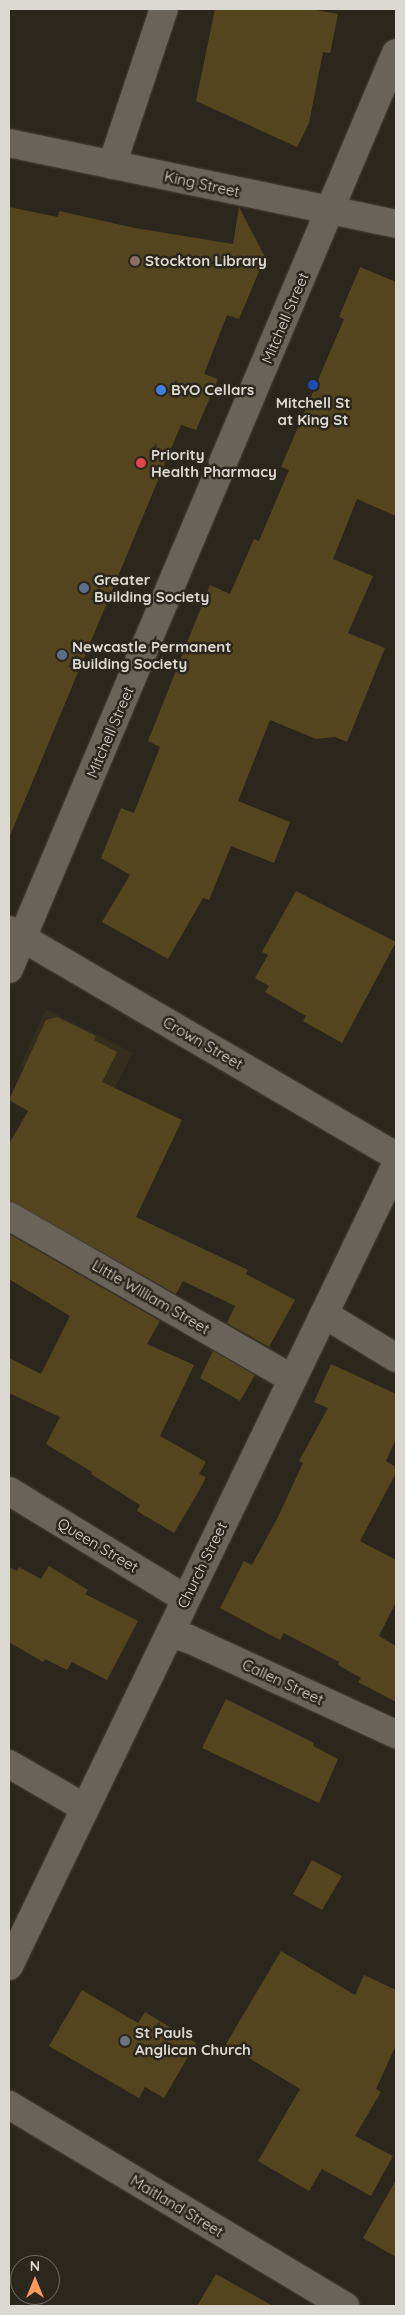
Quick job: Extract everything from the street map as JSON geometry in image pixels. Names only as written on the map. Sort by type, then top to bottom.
[{"type":"street","points":[[112,165],[164,9]]},
{"type":"street","name":"Mitchell Street","points":[[9,969],[16,934],[330,210],[396,53]]},
{"type":"street","name":"King Street","points":[[9,143],[396,224]]},
{"type":"street","name":"Crown Street","points":[[16,934],[396,1156]]},
{"type":"street","name":"Church Street","points":[[9,1966],[396,1165]]},
{"type":"street","name":"Little William Street","points":[[9,1216],[293,1379]]},
{"type":"street","points":[[324,1314],[396,1358]]},
{"type":"street","name":"Queen Street","points":[[9,1491],[186,1599]]},
{"type":"street","name":"Callen Street","points":[[170,1633],[189,1639],[396,1734]]},
{"type":"street","points":[[9,1764],[85,1808]]},
{"type":"street","name":"Maitland Street","points":[[9,2105],[345,2306]]},
{"type":"shaded area","points":[[46,1009],[133,1053],[103,1110],[20,1066]]},
{"type":"building","points":[[215,9],[310,9],[338,14],[330,53],[323,52],[309,123],[297,147],[196,101]]},
{"type":"building","points":[[9,207],[58,217],[59,211],[135,228],[233,244],[239,207],[265,257],[239,319],[227,315],[204,374],[218,379],[196,430],[181,425],[9,838]]},
{"type":"building","points":[[360,267],[396,282],[396,516],[357,499],[333,559],[373,576],[348,633],[385,648],[347,742],[335,737],[316,739],[270,720],[238,801],[290,822],[274,863],[231,846],[209,900],[203,898],[168,959],[102,922],[130,875],[101,858],[121,808],[134,813],[160,747],[148,741],[210,585],[230,594],[254,539],[259,541],[289,470],[281,467],[344,319],[339,317]]},
{"type":"building","points":[[296,891],[396,942],[342,1043],[303,1021],[306,1016],[265,992],[269,986],[255,978],[268,955],[262,952]]},
{"type":"building","points":[[57,1017],[96,1036],[94,1040],[117,1052],[102,1082],[182,1120],[136,1217],[248,1270],[246,1274],[295,1300],[269,1347],[227,1323],[235,1306],[183,1281],[176,1294],[9,1200],[9,1144],[28,1111],[9,1100],[46,1020]]},
{"type":"building","points":[[9,1234],[160,1321],[147,1344],[194,1365],[160,1436],[206,1462],[199,1474],[206,1477],[174,1533],[137,1511],[140,1505],[91,1474],[92,1472],[46,1444],[60,1417],[9,1393],[9,1358],[41,1374],[70,1316],[9,1279]]},
{"type":"building","points":[[213,1351],[255,1375],[240,1401],[200,1378]]},
{"type":"building","points":[[331,1364],[396,1394],[396,1439],[386,1461],[396,1467],[396,1473],[360,1541],[396,1560],[396,1602],[379,1636],[396,1646],[396,1702],[358,1682],[361,1678],[338,1665],[339,1662],[284,1633],[280,1640],[220,1608],[244,1561],[252,1565],[278,1517],[303,1463],[299,1461],[328,1408],[314,1402]]},
{"type":"building","points":[[49,1566],[88,1590],[85,1594],[138,1621],[107,1680],[72,1662],[67,1670],[45,1659],[43,1662],[9,1642],[9,1567],[17,1571],[19,1567],[41,1579]]},
{"type":"building","points":[[226,1699],[314,1743],[313,1746],[338,1759],[319,1803],[202,1748]]},
{"type":"building","points":[[312,1860],[342,1876],[322,1910],[293,1894]]},
{"type":"building","points":[[281,1951],[355,1995],[364,1975],[396,1990],[396,2045],[376,2089],[381,2092],[355,2136],[393,2156],[371,2196],[322,2169],[309,2191],[258,2161],[300,2089],[226,2044]]},
{"type":"building","name":"St Pauls Anglican Church","points":[[82,1990],[138,2023],[145,2012],[196,2043],[164,2098],[145,2087],[139,2098],[49,2046]]},
{"type":"building","points":[[396,2180],[396,2257],[363,2238]]},
{"type":"building","points":[[216,2274],[273,2306],[197,2306]]},
{"type":"place","name":"Stockton Library","points":[[135,261]]},
{"type":"place","name":"Mitchell St at King St","points":[[313,385]]},
{"type":"place","name":"BYO Cellars","points":[[161,390]]},
{"type":"place","name":"Priority Health Pharmacy","points":[[141,463]]},
{"type":"place","name":"Greater Building Society","points":[[84,588]]},
{"type":"place","name":"Newcastle Permanent Building Society","points":[[62,655]]},
{"type":"place","name":"St Pauls Anglican Church","points":[[125,2041]]}]
